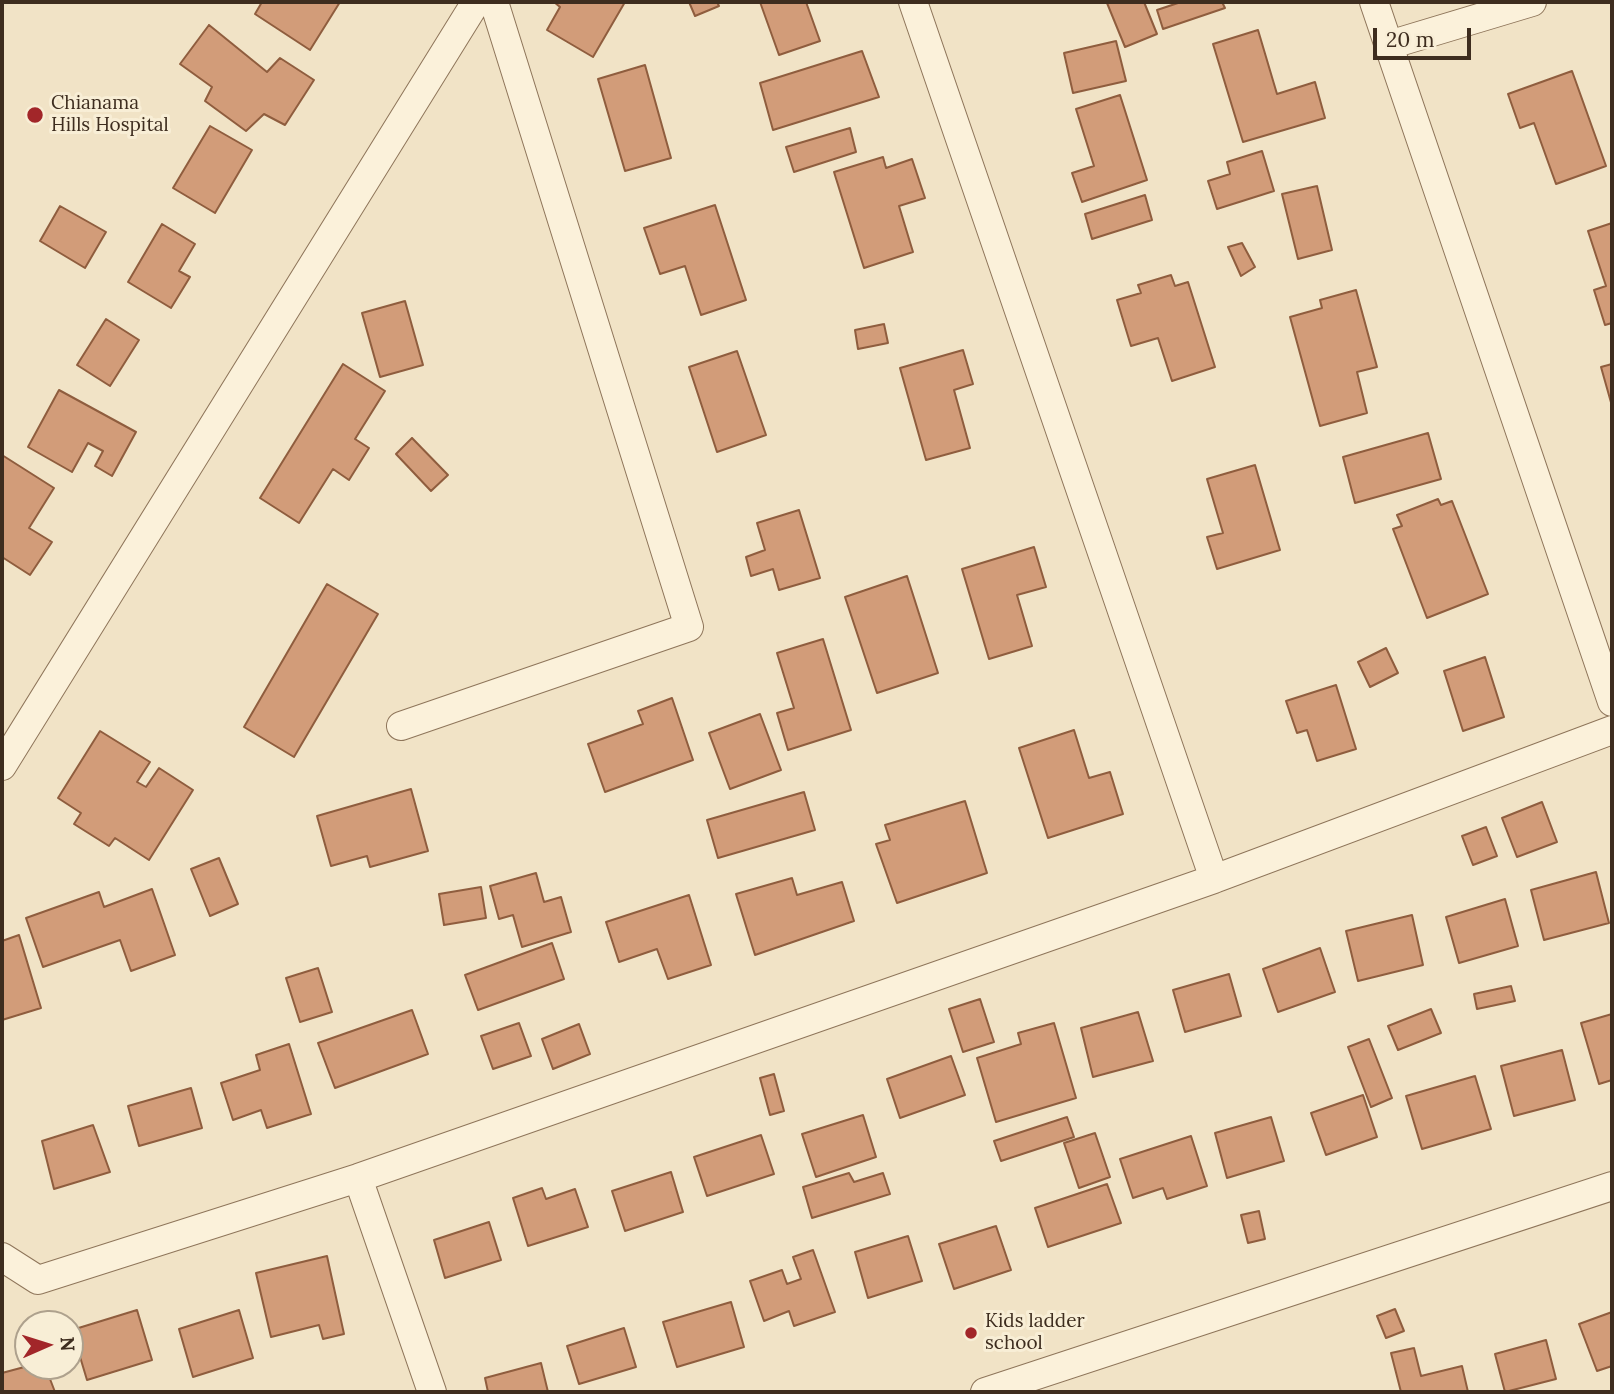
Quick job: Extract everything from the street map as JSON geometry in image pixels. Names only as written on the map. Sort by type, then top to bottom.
[{"type":"street","points":[[2,766],[475,2]]},
{"type":"street","points":[[401,726],[689,627],[494,2]]},
{"type":"street","points":[[913,2],[1214,879]]},
{"type":"street","points":[[1374,2],[1612,702]]},
{"type":"street","points":[[1389,46],[1532,2]]},
{"type":"street","points":[[2,1257],[38,1280],[358,1178],[1214,879],[1612,730]]},
{"type":"street","points":[[358,1178],[432,1392]]},
{"type":"street","points":[[985,1392],[1612,1186]]},
{"type":"building","points":[[262,2],[340,2],[310,50],[255,14]]},
{"type":"building","points":[[554,2],[625,2],[593,57],[547,30],[560,7]]},
{"type":"building","points":[[689,2],[717,2],[719,6],[695,16]]},
{"type":"building","points":[[760,2],[806,2],[820,41],[779,55]]},
{"type":"building","points":[[1144,2],[1157,34],[1125,47],[1107,3]]},
{"type":"building","points":[[1181,2],[1222,2],[1225,8],[1163,29],[1157,10]]},
{"type":"building","points":[[209,25],[267,72],[280,58],[314,80],[285,125],[264,114],[246,131],[205,101],[212,87],[180,64]]},
{"type":"building","points":[[1258,30],[1277,94],[1315,82],[1325,118],[1243,142],[1213,44]]},
{"type":"building","points":[[1116,41],[1126,81],[1073,93],[1064,53]]},
{"type":"building","points":[[862,51],[879,97],[773,130],[760,83]]},
{"type":"building","points":[[645,65],[671,158],[625,171],[598,79]]},
{"type":"building","points":[[1572,71],[1606,166],[1556,184],[1534,123],[1520,128],[1508,94]]},
{"type":"building","points":[[1120,95],[1147,180],[1082,202],[1072,173],[1094,166],[1076,109]]},
{"type":"building","points":[[210,126],[252,150],[215,213],[173,188]]},
{"type":"building","points":[[850,128],[856,152],[794,172],[786,147]]},
{"type":"building","points":[[1262,151],[1274,191],[1217,209],[1208,181],[1230,174],[1227,162]]},
{"type":"building","points":[[883,157],[886,168],[912,159],[925,198],[899,206],[913,252],[864,268],[834,172]]},
{"type":"building","points":[[1317,186],[1332,250],[1298,259],[1282,194]]},
{"type":"building","points":[[1145,195],[1152,220],[1092,239],[1085,214]]},
{"type":"building","points":[[715,205],[746,300],[701,315],[685,266],[660,274],[644,228]]},
{"type":"building","points":[[60,206],[106,232],[85,268],[40,241]]},
{"type":"building","points":[[1612,223],[1612,323],[1605,325],[1594,290],[1606,286],[1588,231]]},
{"type":"building","points":[[162,224],[195,244],[179,271],[190,277],[171,308],[128,282]]},
{"type":"building","points":[[1242,243],[1255,267],[1241,276],[1228,247]]},
{"type":"building","points":[[1171,275],[1175,286],[1188,282],[1215,367],[1172,381],[1158,338],[1131,346],[1117,300],[1141,293],[1138,285]]},
{"type":"building","points":[[1356,290],[1377,367],[1357,372],[1367,413],[1320,426],[1290,317],[1322,308],[1320,300]]},
{"type":"building","points":[[405,301],[423,365],[380,377],[362,313]]},
{"type":"building","points":[[106,319],[139,340],[110,386],[77,365]]},
{"type":"building","points":[[884,324],[888,343],[858,349],[855,330]]},
{"type":"building","points":[[963,350],[973,384],[954,390],[970,448],[926,460],[900,368]]},
{"type":"building","points":[[737,351],[766,435],[717,452],[689,367]]},
{"type":"building","points":[[343,364],[385,391],[355,439],[369,448],[349,480],[333,469],[299,523],[260,498]]},
{"type":"building","points":[[1612,364],[1612,406],[1601,367]]},
{"type":"building","points":[[59,390],[136,432],[112,476],[95,466],[103,451],[88,443],[72,472],[28,447]]},
{"type":"building","points":[[1428,433],[1441,479],[1355,503],[1343,457]]},
{"type":"building","points":[[412,438],[448,475],[431,491],[396,454]]},
{"type":"building","points":[[2,455],[54,488],[29,528],[52,542],[30,575],[2,557]]},
{"type":"building","points":[[1255,465],[1280,550],[1217,569],[1207,537],[1223,533],[1207,479]]},
{"type":"building","points":[[1438,499],[1441,505],[1452,501],[1488,594],[1427,618],[1393,529],[1402,526],[1397,515]]},
{"type":"building","points":[[799,510],[820,578],[779,590],[773,569],[751,576],[746,557],[765,550],[757,523]]},
{"type":"building","points":[[1034,547],[1046,587],[1017,595],[1032,646],[989,659],[962,569]]},
{"type":"building","points":[[907,576],[938,673],[877,693],[845,597]]},
{"type":"building","points":[[327,584],[378,614],[294,757],[244,727]]},
{"type":"building","points":[[823,639],[851,730],[788,750],[777,713],[794,708],[777,653]]},
{"type":"building","points":[[1386,648],[1398,673],[1370,687],[1358,662]]},
{"type":"building","points":[[1485,657],[1504,717],[1463,731],[1444,671]]},
{"type":"building","points":[[1336,685],[1356,749],[1317,761],[1307,730],[1297,733],[1286,701]]},
{"type":"building","points":[[672,698],[693,760],[605,792],[588,744],[643,724],[638,711]]},
{"type":"building","points":[[760,714],[781,770],[730,789],[709,733]]},
{"type":"building","points":[[1074,730],[1089,778],[1110,772],[1123,814],[1048,838],[1019,748]]},
{"type":"building","points":[[100,731],[150,762],[137,782],[146,787],[159,768],[193,790],[149,860],[115,838],[109,846],[74,824],[81,813],[58,798]]},
{"type":"building","points":[[411,789],[428,851],[370,867],[367,856],[331,866],[317,816]]},
{"type":"building","points":[[804,792],[815,830],[718,858],[707,820]]},
{"type":"building","points":[[965,801],[987,873],[897,903],[876,844],[890,840],[885,825]]},
{"type":"building","points":[[1542,802],[1557,842],[1517,857],[1502,818]]},
{"type":"building","points":[[1486,827],[1497,856],[1473,865],[1462,836]]},
{"type":"building","points":[[219,858],[238,904],[210,916],[191,869]]},
{"type":"building","points":[[1596,872],[1609,923],[1544,940],[1531,890]]},
{"type":"building","points":[[536,873],[544,902],[561,897],[571,932],[522,947],[513,915],[499,919],[490,886]]},
{"type":"building","points":[[792,878],[797,895],[842,882],[854,921],[755,955],[736,894]]},
{"type":"building","points":[[481,887],[486,918],[444,925],[439,894]]},
{"type":"building","points":[[152,889],[175,955],[131,971],[120,940],[43,967],[26,918],[99,892],[104,907]]},
{"type":"building","points":[[689,895],[711,965],[668,979],[657,949],[619,962],[606,922]]},
{"type":"building","points":[[1505,899],[1518,946],[1459,963],[1446,917]]},
{"type":"building","points":[[1412,915],[1423,965],[1358,981],[1346,931]]},
{"type":"building","points":[[19,935],[41,1008],[2,1020],[2,941]]},
{"type":"building","points":[[552,943],[564,979],[478,1010],[465,975]]},
{"type":"building","points":[[1320,948],[1335,992],[1278,1012],[1263,969]]},
{"type":"building","points":[[318,968],[332,1012],[300,1022],[286,978]]},
{"type":"building","points":[[1229,974],[1241,1016],[1185,1032],[1173,990]]},
{"type":"building","points":[[1511,986],[1515,1001],[1477,1009],[1474,994]]},
{"type":"building","points":[[980,999],[994,1042],[963,1052],[949,1009]]},
{"type":"building","points":[[1431,1009],[1441,1033],[1398,1050],[1388,1026]]},
{"type":"building","points":[[412,1010],[428,1054],[335,1088],[318,1043]]},
{"type":"building","points":[[1138,1012],[1153,1061],[1093,1077],[1081,1028]]},
{"type":"building","points":[[1612,1014],[1612,1080],[1599,1084],[1581,1023]]},
{"type":"building","points":[[519,1023],[531,1056],[493,1069],[481,1036]]},
{"type":"building","points":[[1054,1023],[1076,1098],[996,1122],[977,1058],[1021,1044],[1018,1033]]},
{"type":"building","points":[[579,1024],[590,1054],[553,1069],[542,1039]]},
{"type":"building","points":[[1369,1039],[1392,1098],[1371,1107],[1348,1047]]},
{"type":"building","points":[[289,1044],[311,1114],[267,1128],[261,1110],[233,1120],[221,1083],[260,1070],[256,1055]]},
{"type":"building","points":[[1562,1050],[1575,1100],[1514,1116],[1501,1066]]},
{"type":"building","points":[[951,1056],[965,1095],[900,1118],[887,1079]]},
{"type":"building","points":[[774,1074],[784,1111],[770,1115],[760,1078]]},
{"type":"building","points":[[1475,1076],[1491,1129],[1422,1149],[1406,1096]]},
{"type":"building","points":[[191,1088],[202,1128],[139,1146],[128,1106]]},
{"type":"building","points":[[1363,1095],[1377,1137],[1326,1155],[1311,1113]]},
{"type":"building","points":[[863,1115],[876,1157],[816,1177],[802,1134]]},
{"type":"building","points":[[1067,1117],[1074,1137],[1001,1161],[994,1141]]},
{"type":"building","points":[[1271,1117],[1284,1161],[1227,1178],[1215,1133]]},
{"type":"building","points":[[93,1125],[110,1172],[54,1189],[42,1141]]},
{"type":"building","points":[[1095,1133],[1110,1177],[1079,1188],[1064,1143]]},
{"type":"building","points":[[761,1135],[774,1174],[707,1196],[694,1157]]},
{"type":"building","points":[[1191,1136],[1207,1186],[1167,1199],[1163,1188],[1133,1198],[1120,1159]]},
{"type":"building","points":[[671,1172],[683,1212],[625,1231],[612,1191]]},
{"type":"building","points":[[849,1173],[854,1182],[883,1173],[890,1194],[812,1218],[803,1187]]},
{"type":"building","points":[[1107,1184],[1121,1223],[1048,1247],[1035,1208]]},
{"type":"building","points":[[542,1188],[546,1199],[575,1189],[588,1227],[528,1246],[513,1198]]},
{"type":"building","points":[[1259,1211],[1265,1239],[1248,1243],[1241,1215]]},
{"type":"building","points":[[489,1222],[501,1260],[445,1278],[434,1240]]},
{"type":"building","points":[[996,1226],[1011,1270],[954,1289],[939,1244]]},
{"type":"building","points":[[908,1236],[922,1281],[868,1298],[855,1252]]},
{"type":"building","points":[[813,1250],[835,1312],[794,1326],[789,1311],[764,1321],[750,1281],[782,1270],[787,1284],[801,1279],[793,1257]]},
{"type":"building","points":[[327,1256],[344,1334],[323,1339],[319,1325],[271,1337],[256,1273]]},
{"type":"building","points":[[731,1302],[744,1347],[677,1367],[663,1322]]},
{"type":"building","points":[[1395,1309],[1404,1331],[1386,1338],[1377,1316]]},
{"type":"building","points":[[137,1310],[152,1360],[87,1380],[84,1370],[84,1326]]},
{"type":"building","points":[[239,1310],[253,1358],[193,1377],[179,1329]]},
{"type":"building","points":[[1612,1312],[1612,1366],[1597,1371],[1579,1324]]},
{"type":"building","points":[[624,1328],[636,1367],[579,1384],[567,1346]]},
{"type":"building","points":[[1546,1340],[1556,1379],[1505,1392],[1495,1354]]},
{"type":"building","points":[[1414,1348],[1421,1376],[1462,1366],[1468,1392],[1401,1392],[1391,1353]]},
{"type":"building","points":[[541,1363],[548,1392],[488,1392],[485,1378]]},
{"type":"building","points":[[14,1370],[14,1380],[50,1380],[55,1392],[2,1392],[2,1373]]},
{"type":"place","name":"Chianama Hills Hospital","points":[[35,115]]},
{"type":"place","name":"Kids ladder school","points":[[971,1333]]}]
